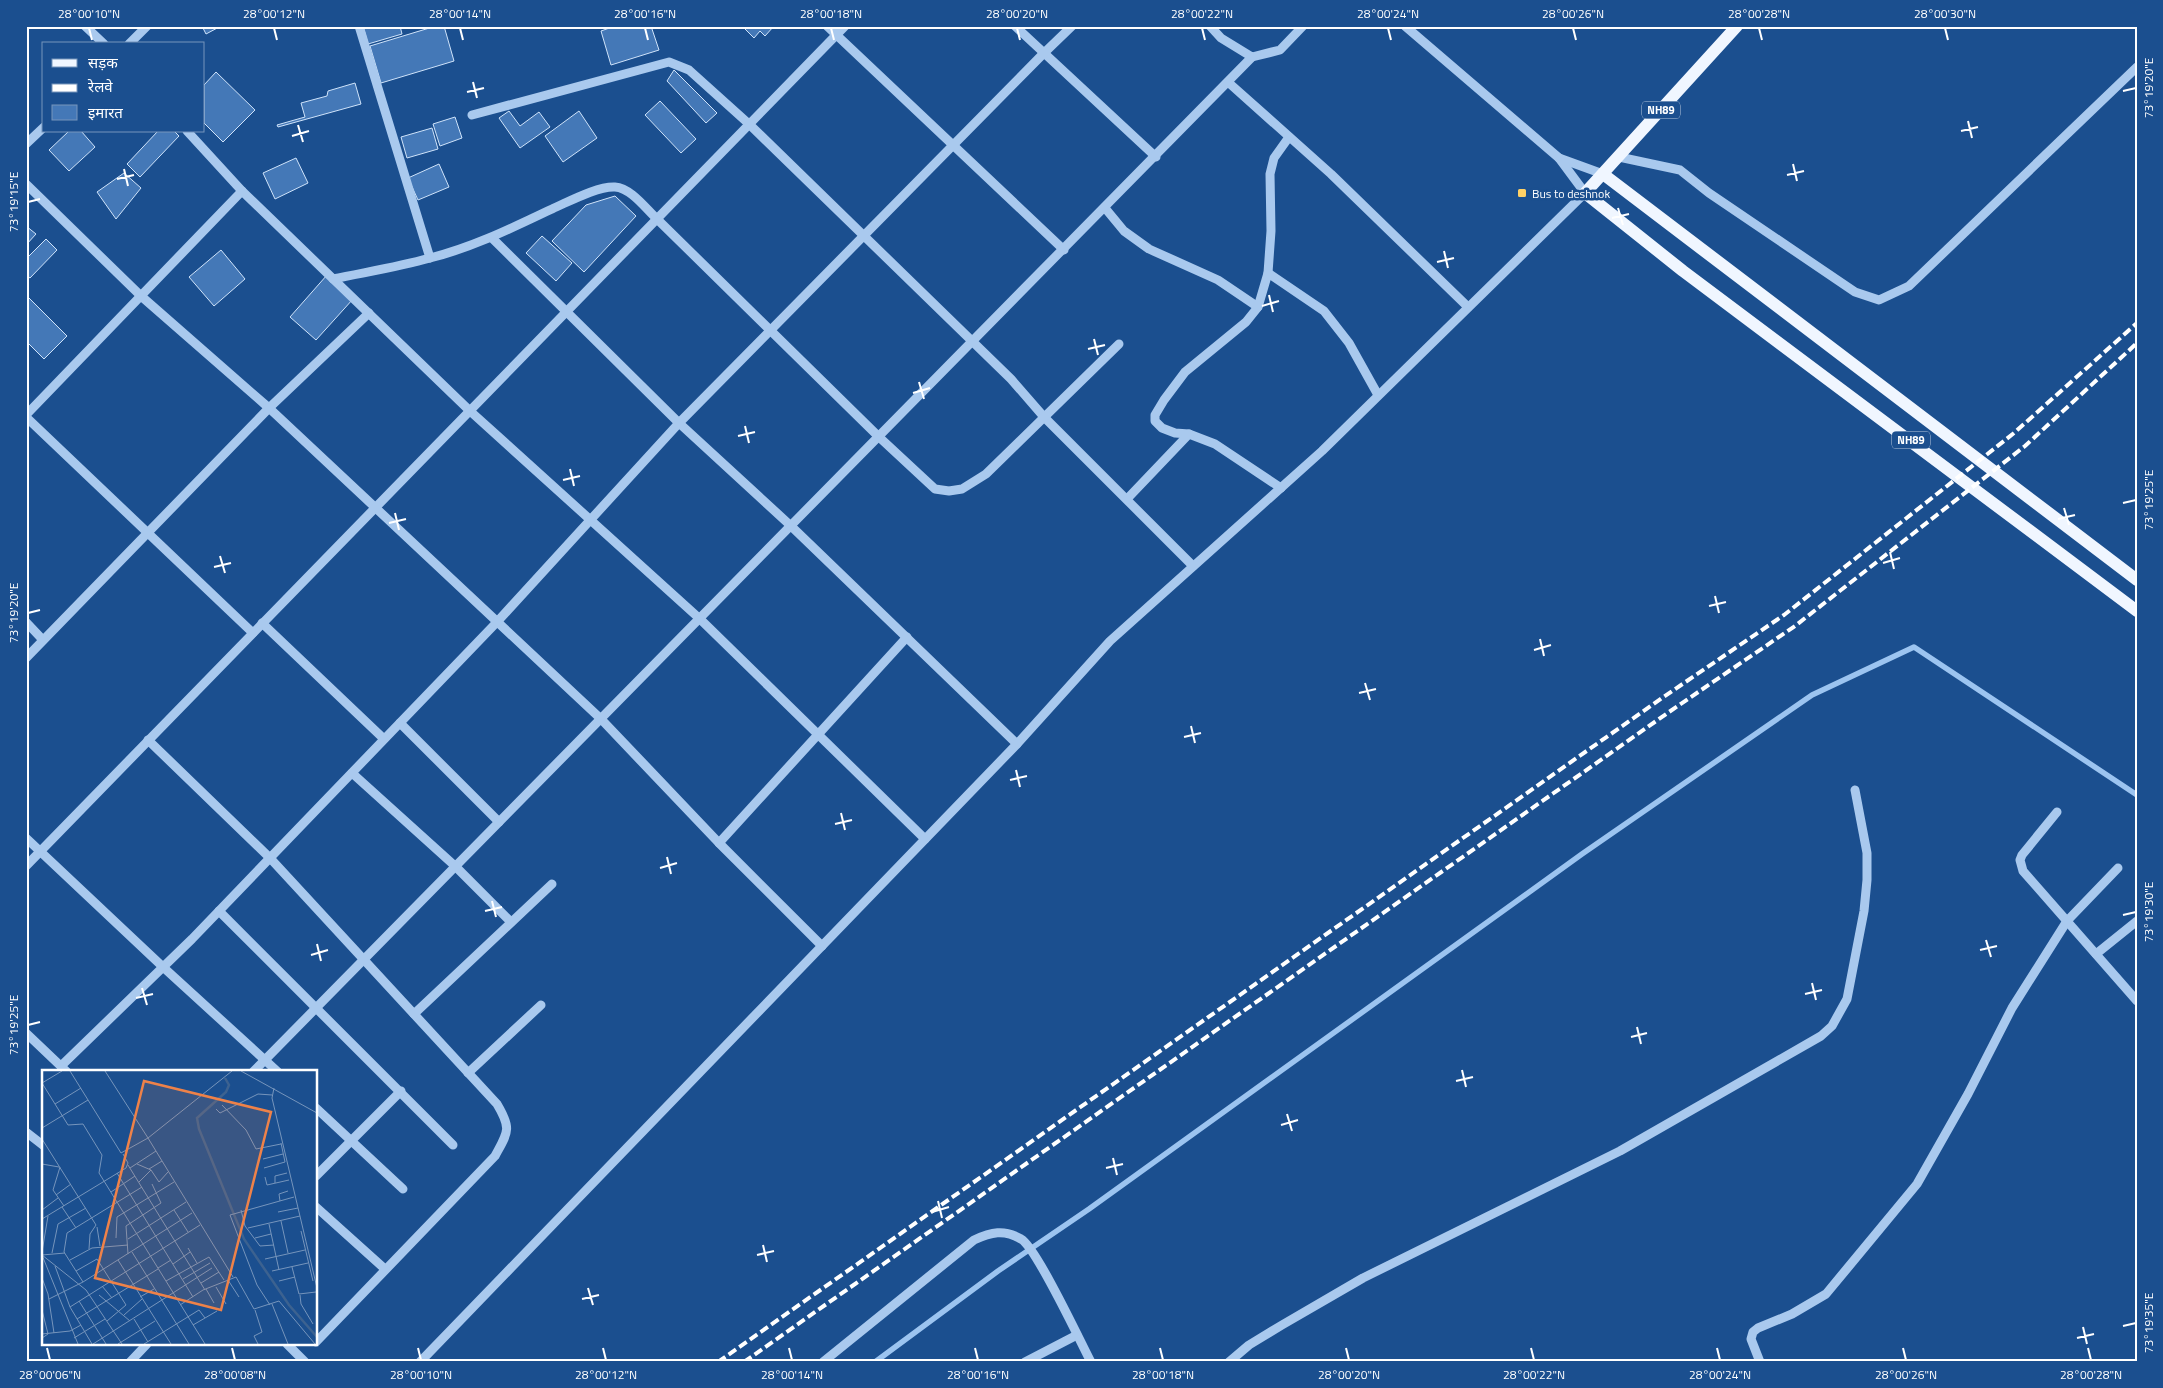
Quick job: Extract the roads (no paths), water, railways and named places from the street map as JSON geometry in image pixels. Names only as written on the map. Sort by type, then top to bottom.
[{"type":"main road","name":"NH89","points":[[1737,26],[1585,193],[1683,271],[1948,467],[2137,611]]},
{"type":"main road","name":"NH89","points":[[1603,174],[2137,580]]},
{"type":"street","points":[[85,26],[102,42]]},
{"type":"street","points":[[132,42],[147,26]]},
{"type":"street","points":[[359,26],[430,258]]},
{"type":"street","points":[[827,26],[1064,250]]},
{"type":"street","points":[[26,866],[845,26]]},
{"type":"street","points":[[1015,26],[1156,157]]},
{"type":"street","points":[[26,1033],[64,1069],[497,622],[679,424],[863,235],[1072,26]]},
{"type":"street","points":[[1210,26],[1221,38],[1252,56]]},
{"type":"street","points":[[255,1070],[1229,83],[1252,56],[1280,50],[1303,26]]},
{"type":"street","points":[[420,1362],[1017,744],[1110,641],[1322,451],[1585,193],[1559,158],[1406,26]]},
{"type":"street","points":[[472,115],[669,62],[689,70],[749,124],[973,342],[1044,417],[1193,566]]},
{"type":"street","points":[[1619,157],[1680,170],[1709,193],[1855,292],[1879,300],[1909,286],[2137,67]]},
{"type":"street","points":[[1229,83],[1331,174],[1468,307]]},
{"type":"street","points":[[26,144],[42,129]]},
{"type":"street","points":[[188,132],[242,191],[333,279],[470,410],[700,619],[925,839]]},
{"type":"street","points":[[1281,488],[1215,444],[1189,434],[1175,433],[1162,428],[1156,421],[1155,414],[1186,372],[1246,322],[1258,307],[1268,273],[1271,231],[1270,174],[1274,158],[1289,137]]},
{"type":"street","points":[[1559,158],[1603,174]]},
{"type":"street","points":[[26,184],[141,296],[269,408],[601,718],[719,843],[822,946]]},
{"type":"street","points":[[333,279],[430,258],[492,238],[572,200],[605,188],[617,187],[629,193],[657,219],[879,437],[935,489],[949,491],[962,489],[986,474],[1119,344]]},
{"type":"street","points":[[242,191],[26,416],[253,633]]},
{"type":"street","points":[[1104,208],[1124,231],[1149,249],[1218,280],[1258,307]]},
{"type":"street","points":[[492,238],[679,424],[792,526],[1017,744]]},
{"type":"street","points":[[1268,273],[1324,311],[1348,343],[1378,396]]},
{"type":"street","points":[[26,658],[269,408],[369,313]]},
{"type":"street","points":[[1127,499],[1189,434]]},
{"type":"street","points":[[26,622],[43,640]]},
{"type":"street","points":[[262,623],[384,740]]},
{"type":"street","points":[[719,843],[907,637]]},
{"type":"street","points":[[400,723],[499,822]]},
{"type":"street","points":[[148,740],[270,858],[468,1073],[501,1110],[507,1121],[506,1137],[495,1156],[318,1340]]},
{"type":"street","points":[[352,773],[455,866],[511,922]]},
{"type":"street","points":[[1228,1362],[1282,1325],[1363,1278],[1620,1151],[1821,1036],[1832,1026],[1847,999],[1864,911],[1867,853],[1855,790]]},
{"type":"street","points":[[2057,812],[2022,855],[2020,860],[2024,871],[2137,1001]]},
{"type":"street","points":[[26,838],[276,1070]]},
{"type":"street","points":[[1760,1362],[1751,1339],[1753,1332],[1758,1328],[1792,1314],[1826,1294],[1917,1184],[1968,1094],[2012,1008],[2067,921],[2118,868]]},
{"type":"street","points":[[414,1014],[552,884]]},
{"type":"street","points":[[219,911],[454,1145]]},
{"type":"street","points":[[2096,954],[2137,921]]},
{"type":"street","points":[[468,1073],[541,1005]]},
{"type":"street","points":[[318,1174],[401,1091]]},
{"type":"street","points":[[318,1110],[403,1189]]},
{"type":"street","points":[[26,1132],[42,1144]]},
{"type":"street","points":[[318,1209],[385,1269]]},
{"type":"street","points":[[823,1362],[974,1240],[990,1233],[1004,1232],[1023,1240],[1040,1263],[1091,1362]]},
{"type":"street","points":[[1025,1362],[1077,1335]]},
{"type":"street","points":[[130,1362],[145,1346]]},
{"type":"street","points":[[289,1346],[304,1362]]},
{"type":"waterway","points":[[875,1362],[998,1271],[1089,1209],[1582,854],[1812,695],[1914,647],[2137,795]]},
{"type":"railway","points":[[718,1362],[1662,698],[1784,615],[2014,433],[2137,323]]},
{"type":"railway","points":[[744,1362],[1669,712],[1795,626],[2025,446],[2137,343]]},
{"type":"place","name":"Bus to deshnok","points":[[1522,193]]}]
